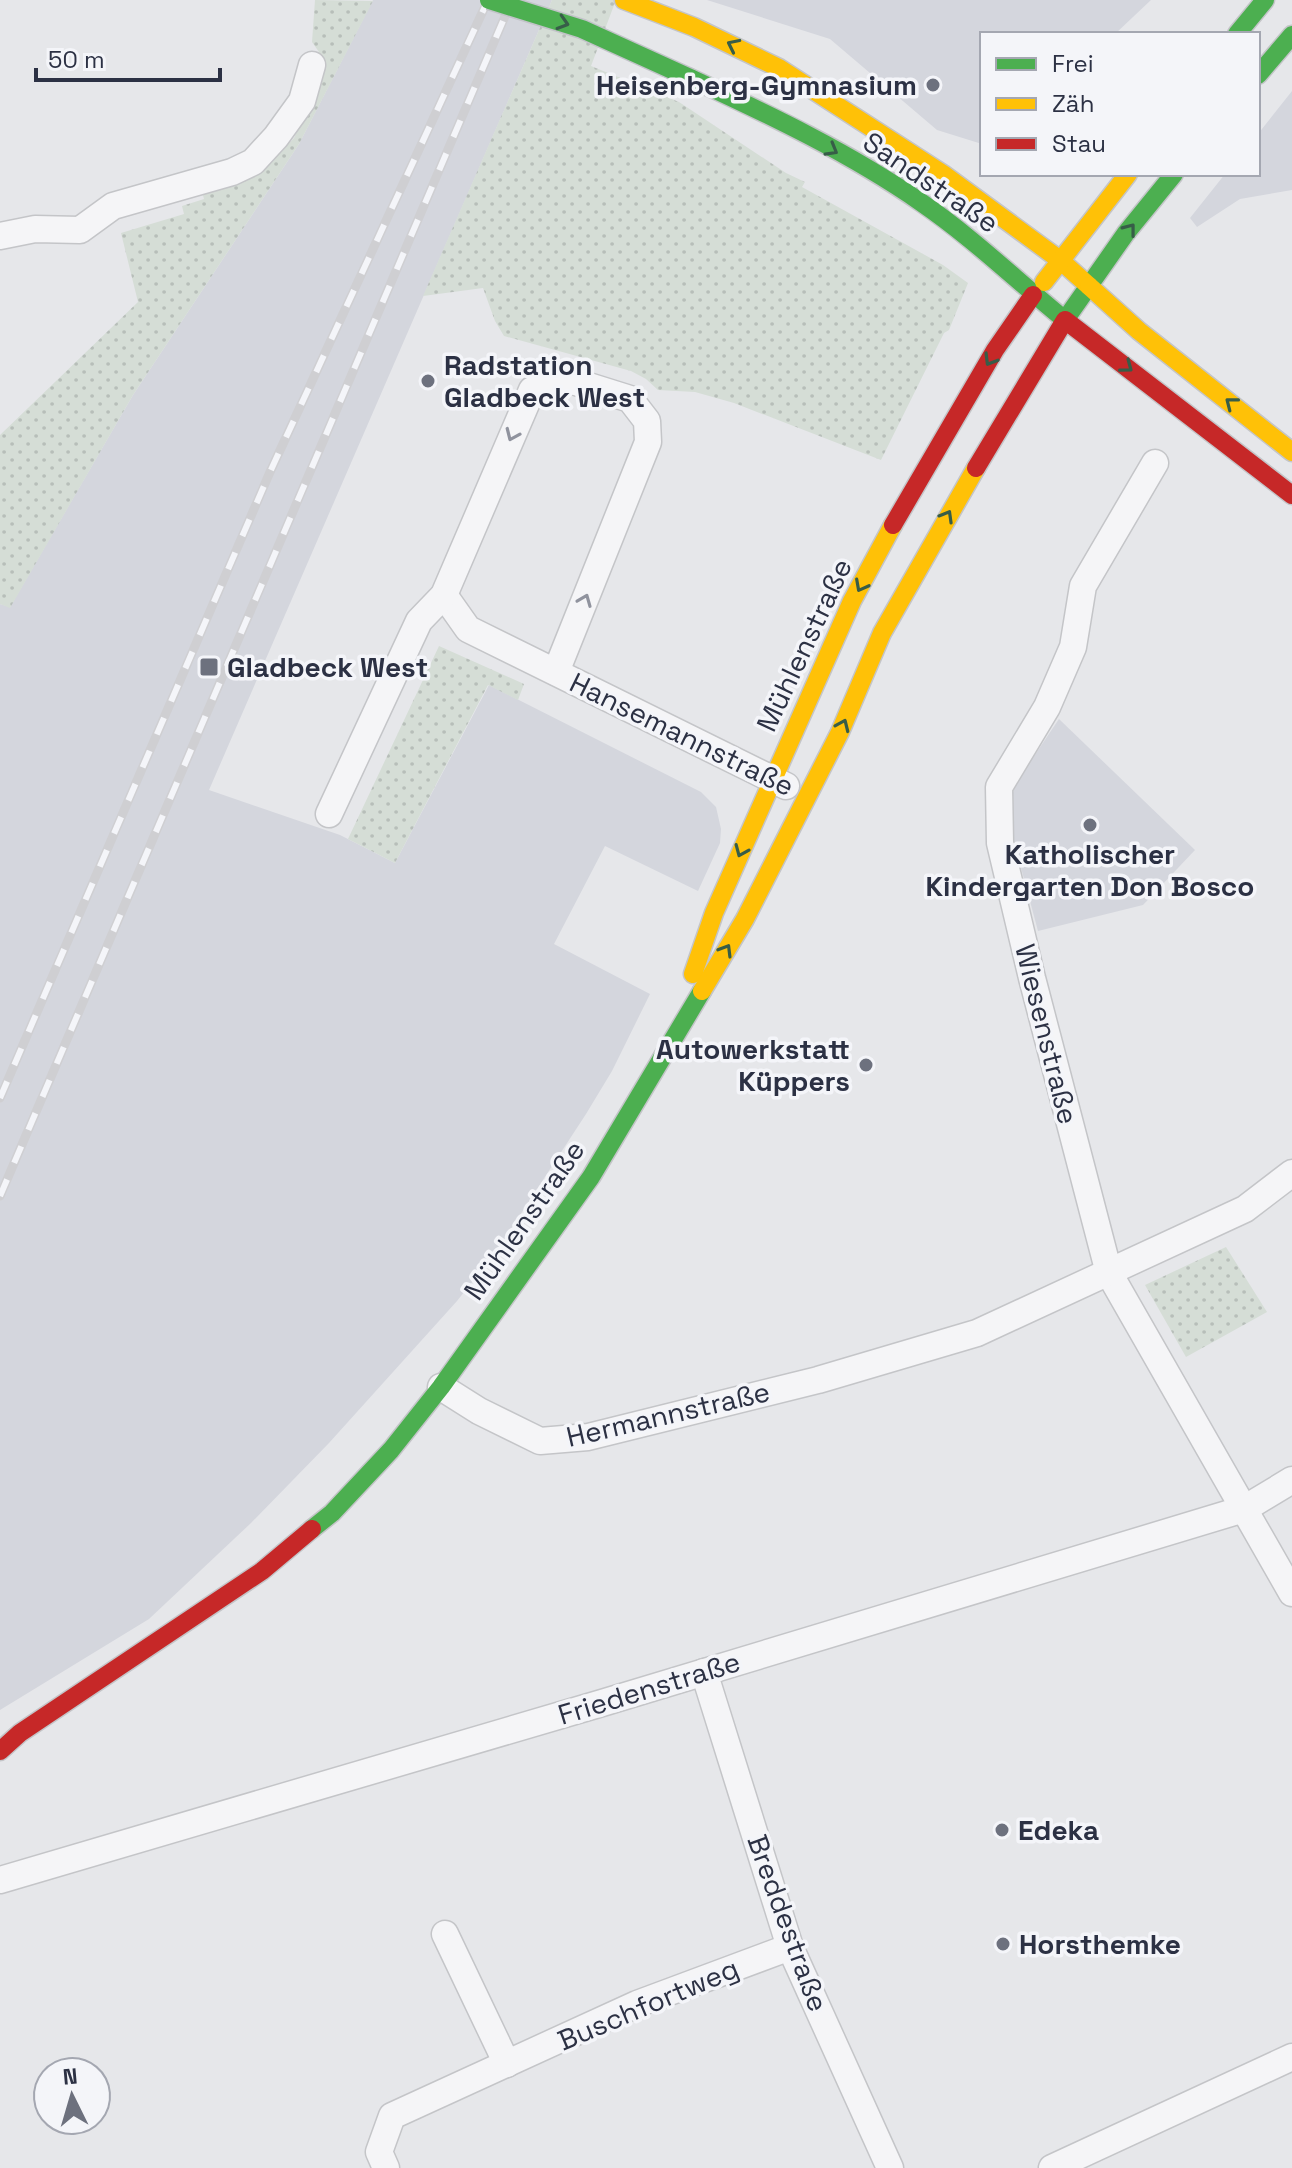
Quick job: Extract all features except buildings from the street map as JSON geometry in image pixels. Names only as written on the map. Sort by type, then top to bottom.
[{"type":"main road","name":"Sandstraße","points":[[489,0],[582,29],[690,78],[817,141],[921,202],[976,244],[1033,295],[1292,495]]},
{"type":"main road","name":"Sandstraße","points":[[624,0],[694,27],[779,68],[943,174],[1060,260],[1139,331],[1292,452]]},
{"type":"main road","points":[[1239,32],[1265,0]]},
{"type":"main road","points":[[1260,73],[1292,35]]},
{"type":"main road","points":[[943,174],[978,175]]},
{"type":"main road","name":"Mühlenstraße","points":[[671,1040],[714,913],[852,601],[914,486],[995,350],[1033,295],[1126,176]]},
{"type":"main road","name":"Mühlenstraße","points":[[441,1387],[591,1177],[745,919],[840,732],[889,619],[958,497],[1065,320],[1126,233],[1172,176]]},
{"type":"main road","points":[[0,1751],[20,1733],[262,1571],[332,1513],[391,1450],[441,1387]]},
{"type":"street","points":[[0,236],[35,229],[80,230],[113,206],[232,172],[253,162],[302,101],[312,65]]},
{"type":"street","name":"Hansemannstraße","points":[[329,814],[419,621],[444,595],[532,390],[563,378],[630,399],[647,421],[648,442],[556,672]]},
{"type":"street","name":"Wiesenstraße","points":[[1155,463],[1083,586],[1073,647],[1068,659],[1047,707],[999,787],[1000,843],[1109,1273],[1292,1593]]},
{"type":"street","name":"Hansemannstraße","points":[[444,595],[468,629],[809,796]]},
{"type":"street","name":"Hermannstraße","points":[[441,1387],[479,1411],[540,1441],[588,1437],[818,1380],[977,1333],[1245,1209],[1292,1173]]},
{"type":"street","name":"Friedenstraße","points":[[0,1880],[1244,1509],[1292,1480]]},
{"type":"street","name":"Breddestraße","points":[[704,1672],[790,1947],[890,2168]]},
{"type":"street","points":[[445,1934],[507,2064]]},
{"type":"street","name":"Buschfortweg","points":[[386,2168],[379,2152],[392,2116],[637,2004],[790,1947]]},
{"type":"street","points":[[1052,2168],[1290,2064]]},
{"type":"shaded area","points":[[315,0],[373,1],[299,144],[133,395],[10,608],[0,604],[0,435],[138,302],[121,233],[184,214],[182,206],[204,199],[202,191],[243,179],[270,164],[294,138],[314,94],[321,62],[312,42]]},
{"type":"shaded area","points":[[373,0],[552,0],[209,790],[340,835],[395,863],[489,685],[701,792],[716,807],[721,829],[720,843],[698,891],[605,846],[554,944],[650,994],[612,1071],[586,1114],[496,1252],[457,1301],[329,1443],[251,1523],[149,1619],[0,1710],[0,604],[10,607],[133,395],[299,144]]},
{"type":"shaded area","points":[[552,0],[616,0],[591,66],[679,102],[786,173],[805,182],[802,187],[943,265],[968,283],[949,330],[944,333],[881,460],[734,403],[695,392],[658,390],[631,371],[504,336],[483,288],[423,296]]},
{"type":"shaded area","name":"Heisenberg-Gymnasium","points":[[707,0],[1151,0],[1117,32],[980,32],[980,143],[937,130],[830,39]]},
{"type":"shaded area","points":[[1292,91],[1292,190],[1240,199],[1197,227],[1190,218],[1223,176],[1260,176],[1260,131]]},
{"type":"shaded area","points":[[439,646],[524,684],[518,700],[488,685],[395,863],[348,839]]},
{"type":"shaded area","name":"Katholischer Kindergarten Don Bosco","points":[[1059,719],[1195,850],[1143,905],[1038,931],[1012,834],[1012,794]]},
{"type":"shaded area","points":[[1226,1247],[1267,1312],[1186,1357],[1145,1285]]},
{"type":"railway","points":[[0,1098],[270,472],[488,0]]},
{"type":"railway","points":[[0,1196],[512,0]]},
{"type":"traffic: fast","points":[[489,0],[582,29],[690,78]]},
{"type":"traffic: fast","points":[[1239,32],[1265,0]]},
{"type":"traffic: fast","points":[[1260,73],[1292,35]]},
{"type":"traffic: fast","points":[[690,78],[809,136],[895,185],[959,231],[1065,320],[1126,233],[1172,176]]},
{"type":"traffic: fast","points":[[312,1529],[332,1513],[391,1450],[441,1387],[591,1177],[702,991]]},
{"type":"traffic: slow","points":[[624,0],[694,27],[779,68],[943,174],[1060,260],[1089,286]]},
{"type":"traffic: slow","points":[[1044,282],[1126,176]]},
{"type":"traffic: slow","points":[[1089,286],[1139,331],[1292,452]]},
{"type":"traffic: slow","points":[[702,991],[745,919],[840,732],[882,633],[976,468]]},
{"type":"traffic: slow","points":[[693,974],[714,913],[852,601],[893,525]]},
{"type":"traffic: jam","points":[[893,525],[995,350],[1033,295]]},
{"type":"traffic: jam","points":[[976,468],[1065,320],[1292,495]]},
{"type":"traffic: jam","points":[[0,1751],[20,1733],[262,1571],[312,1529]]},
{"type":"place","name":"Heisenberg-Gymnasium","points":[[933,85]]},
{"type":"place","name":"Radstation Gladbeck West","points":[[428,381]]},
{"type":"place","name":"Gladbeck West","points":[[209,667]]},
{"type":"place","name":"Katholischer Kindergarten Don Bosco","points":[[1090,825]]},
{"type":"place","name":"Autowerkstatt Küppers","points":[[866,1065]]},
{"type":"place","name":"Edeka","points":[[1002,1830]]},
{"type":"place","name":"Horsthemke","points":[[1003,1944]]}]
